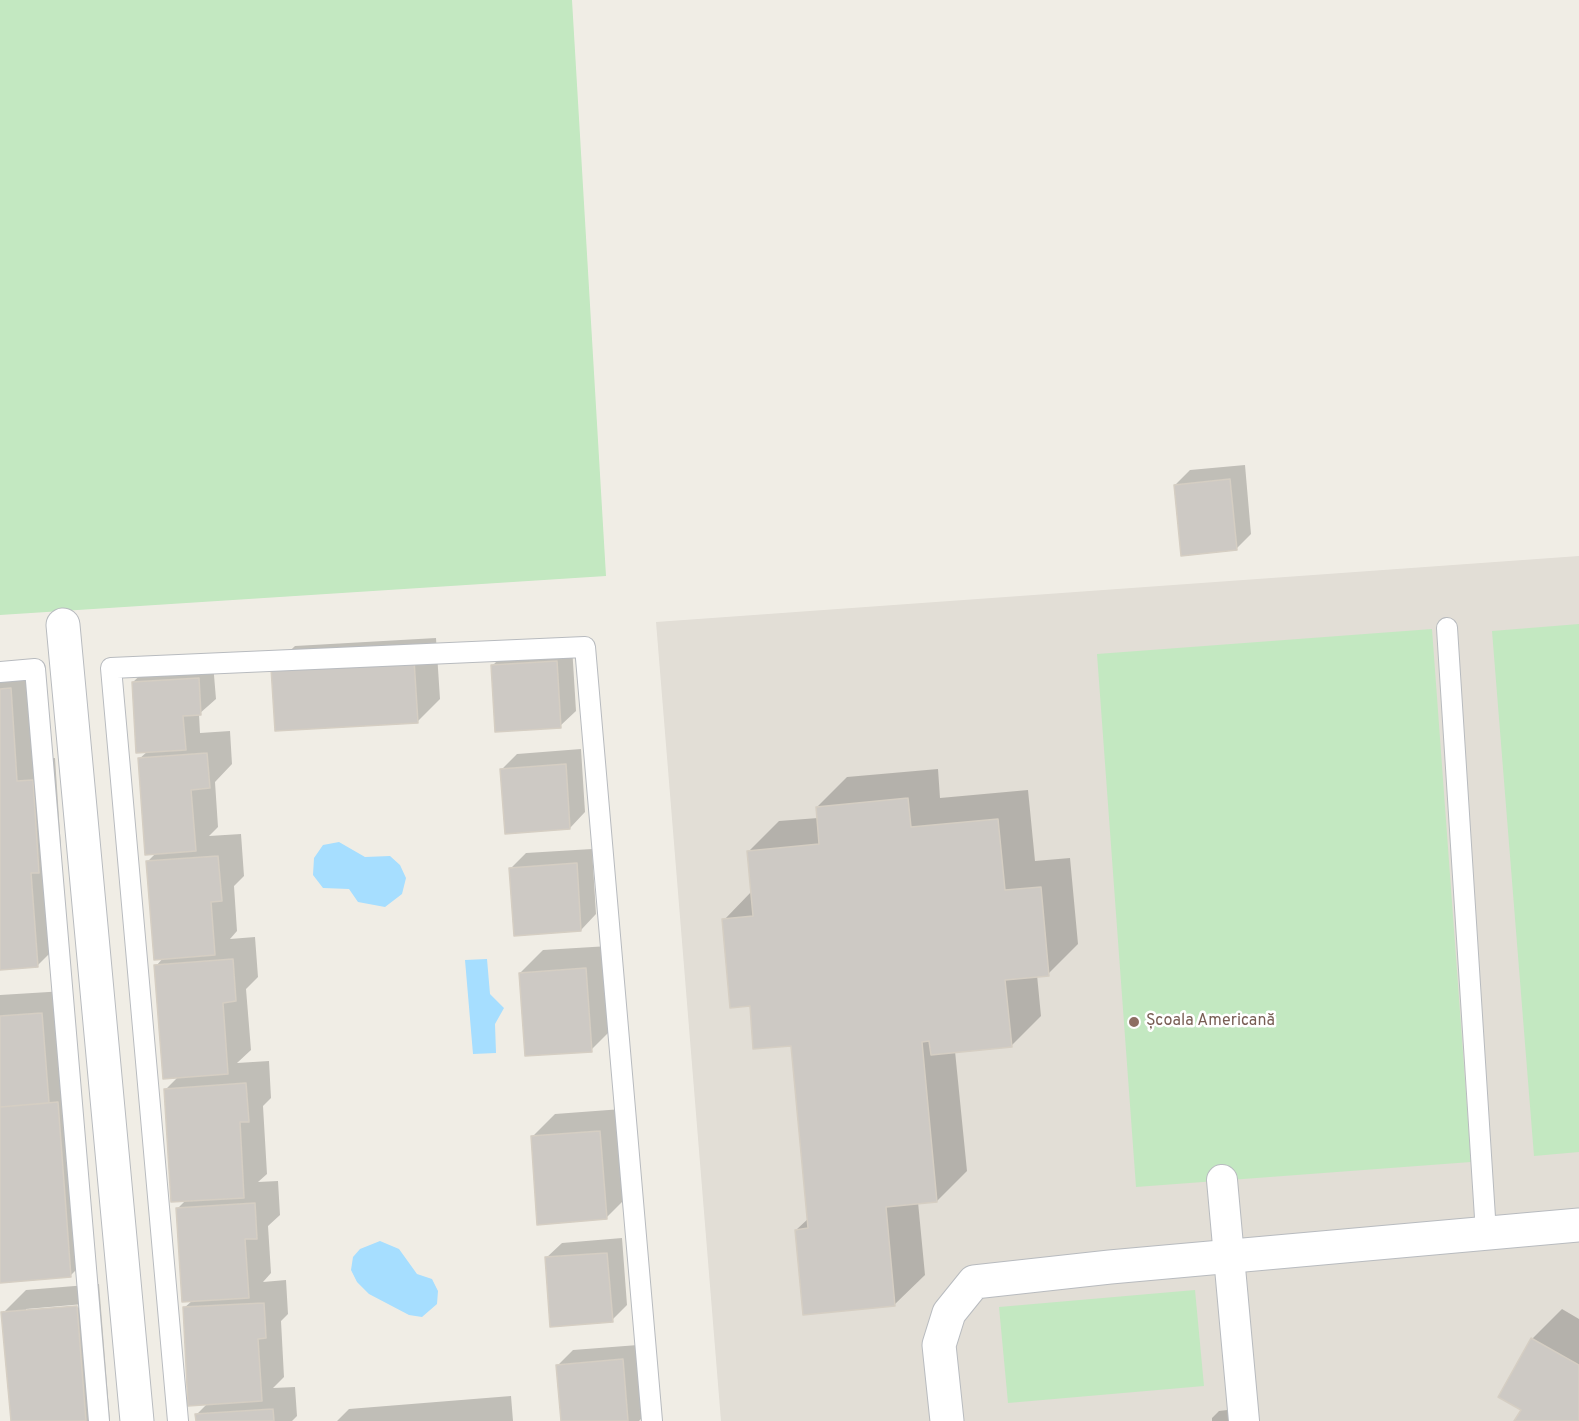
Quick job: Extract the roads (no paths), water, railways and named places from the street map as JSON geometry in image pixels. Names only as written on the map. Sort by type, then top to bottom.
[{"type":"street","points":[[63,625],[137,1421]]},
{"type":"street","points":[[1222,1180],[1244,1421]]},
{"type":"street","points":[[947,1421],[939,1345],[949,1313],[974,1282],[1228,1256],[1579,1225]]},
{"type":"lane","points":[[1447,628],[1486,1233]]},
{"type":"lane","points":[[178,1421],[111,668],[585,647],[652,1421]]},
{"type":"lane","points":[[0,672],[35,669],[99,1421]]},
{"type":"water","points":[[339,842],[365,857],[390,856],[400,865],[406,878],[402,894],[385,907],[358,902],[349,889],[323,888],[313,875],[314,858],[323,845]]},
{"type":"water","points":[[487,959],[490,994],[504,1008],[495,1024],[496,1053],[473,1054],[465,960]]},
{"type":"water","points":[[380,1241],[399,1249],[417,1274],[432,1279],[438,1291],[437,1304],[422,1317],[409,1315],[369,1294],[357,1282],[351,1270],[353,1257],[360,1249]]},
{"type":"place","name":"Școala Americană","points":[[1134,1022]]}]
